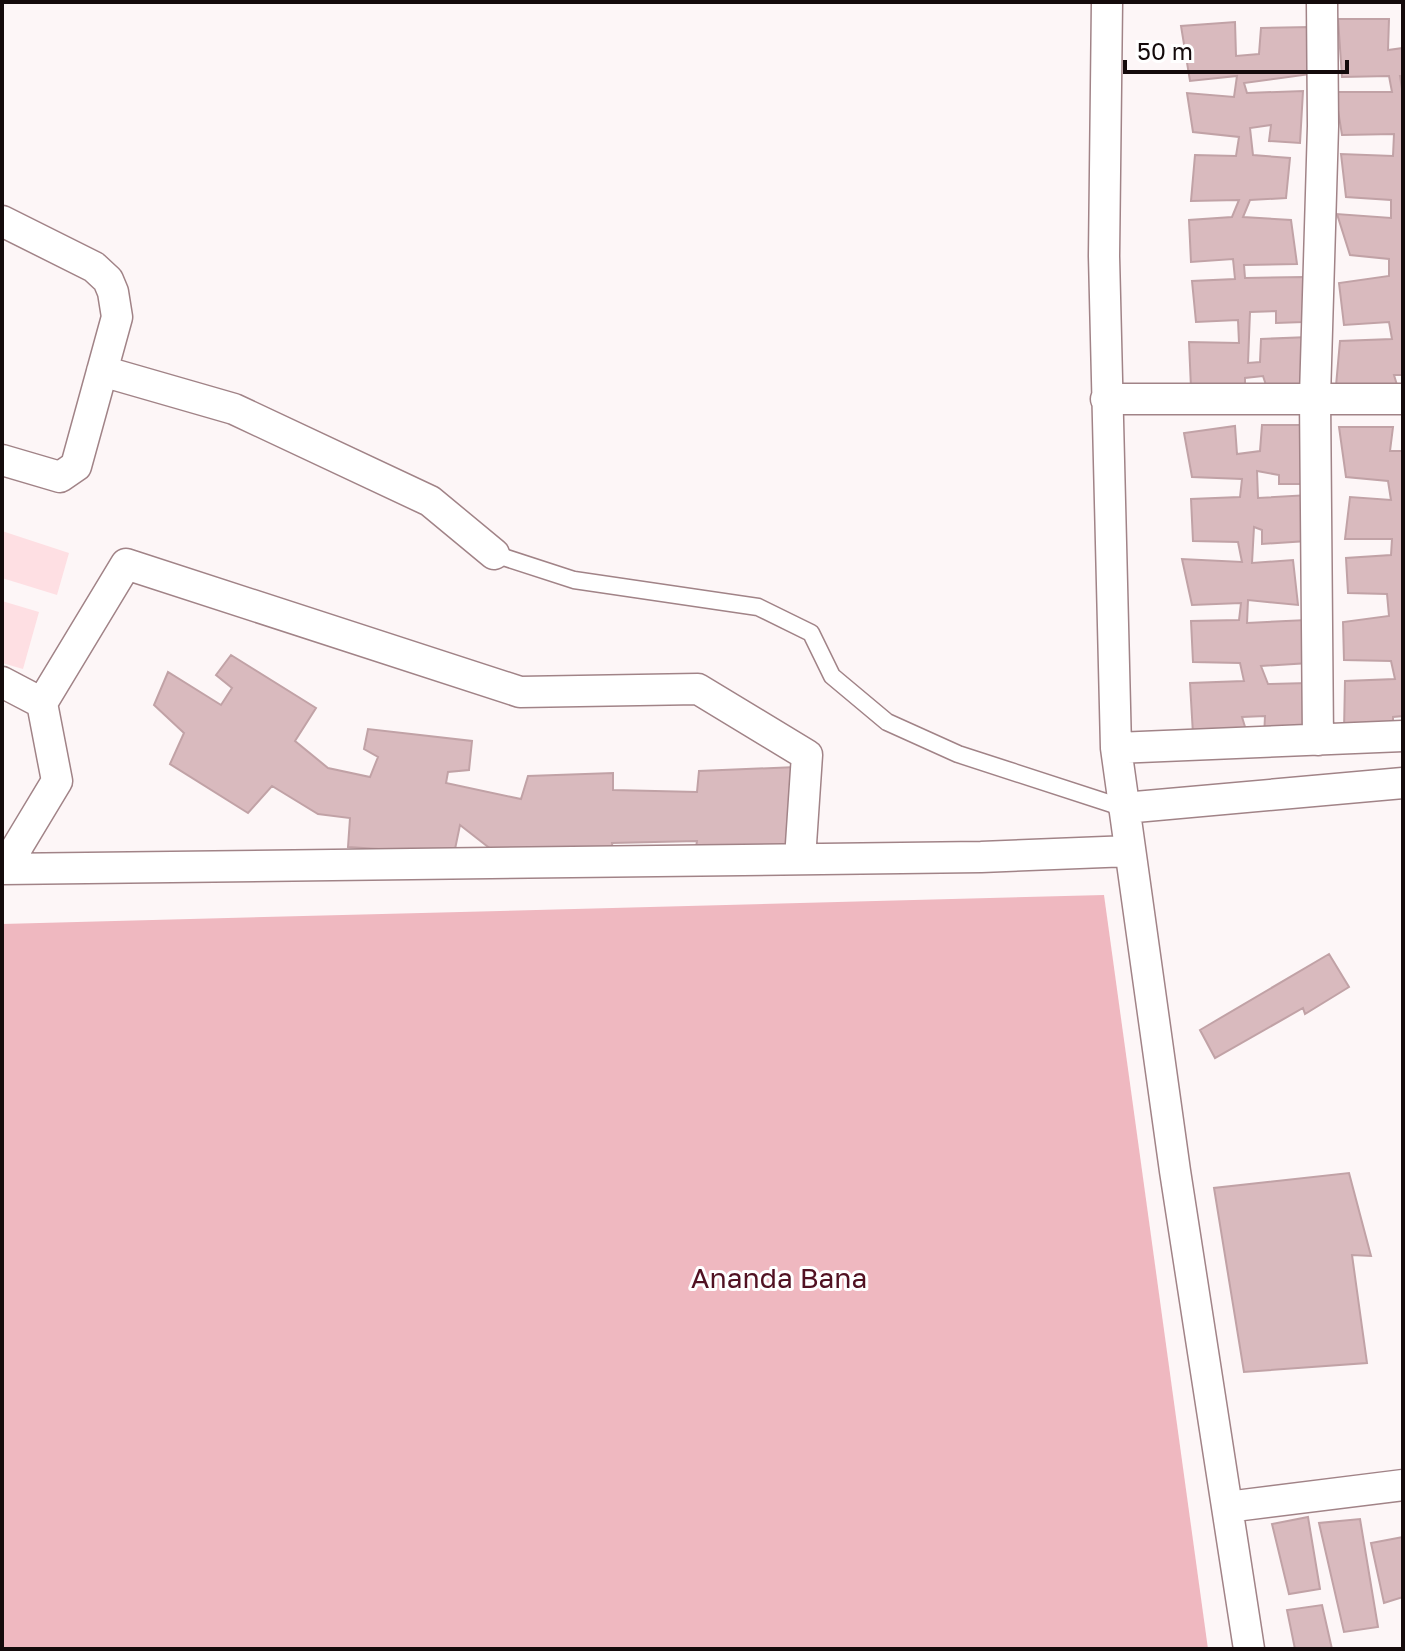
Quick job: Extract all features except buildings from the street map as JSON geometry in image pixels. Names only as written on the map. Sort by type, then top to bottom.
[{"type":"street","points":[[1107,2],[1106,399],[1116,748],[1249,1649]]},
{"type":"street","points":[[1318,740],[1315,397],[1323,126],[1322,2]]},
{"type":"street","points":[[2,221],[94,267],[108,280],[117,317],[76,466],[60,477],[2,460]]},
{"type":"street","points":[[102,371],[234,409],[262,422],[430,501],[494,554]]},
{"type":"street","points":[[1106,399],[1403,399]]},
{"type":"street","points":[[3,869],[57,781],[42,703],[126,564],[520,692],[698,689],[807,755],[800,859]]},
{"type":"street","points":[[2,682],[42,703]]},
{"type":"street","points":[[1116,748],[1403,736]]},
{"type":"street","points":[[1124,808],[1403,783]]},
{"type":"street","points":[[3,869],[800,859],[1130,851]]},
{"type":"street","points":[[1227,1507],[1403,1485]]},
{"type":"lane","points":[[494,554],[574,580],[758,607],[811,633],[832,676],[887,722],[958,754],[1124,808]]},
{"type":"shaded area","points":[[2,531],[69,553],[57,595],[2,578]]},
{"type":"shaded area","points":[[2,601],[39,612],[23,669],[2,663]]},
{"type":"green space","name":"Ananda Bana","points":[[1104,895],[1208,1649],[2,1649],[2,924]]}]
